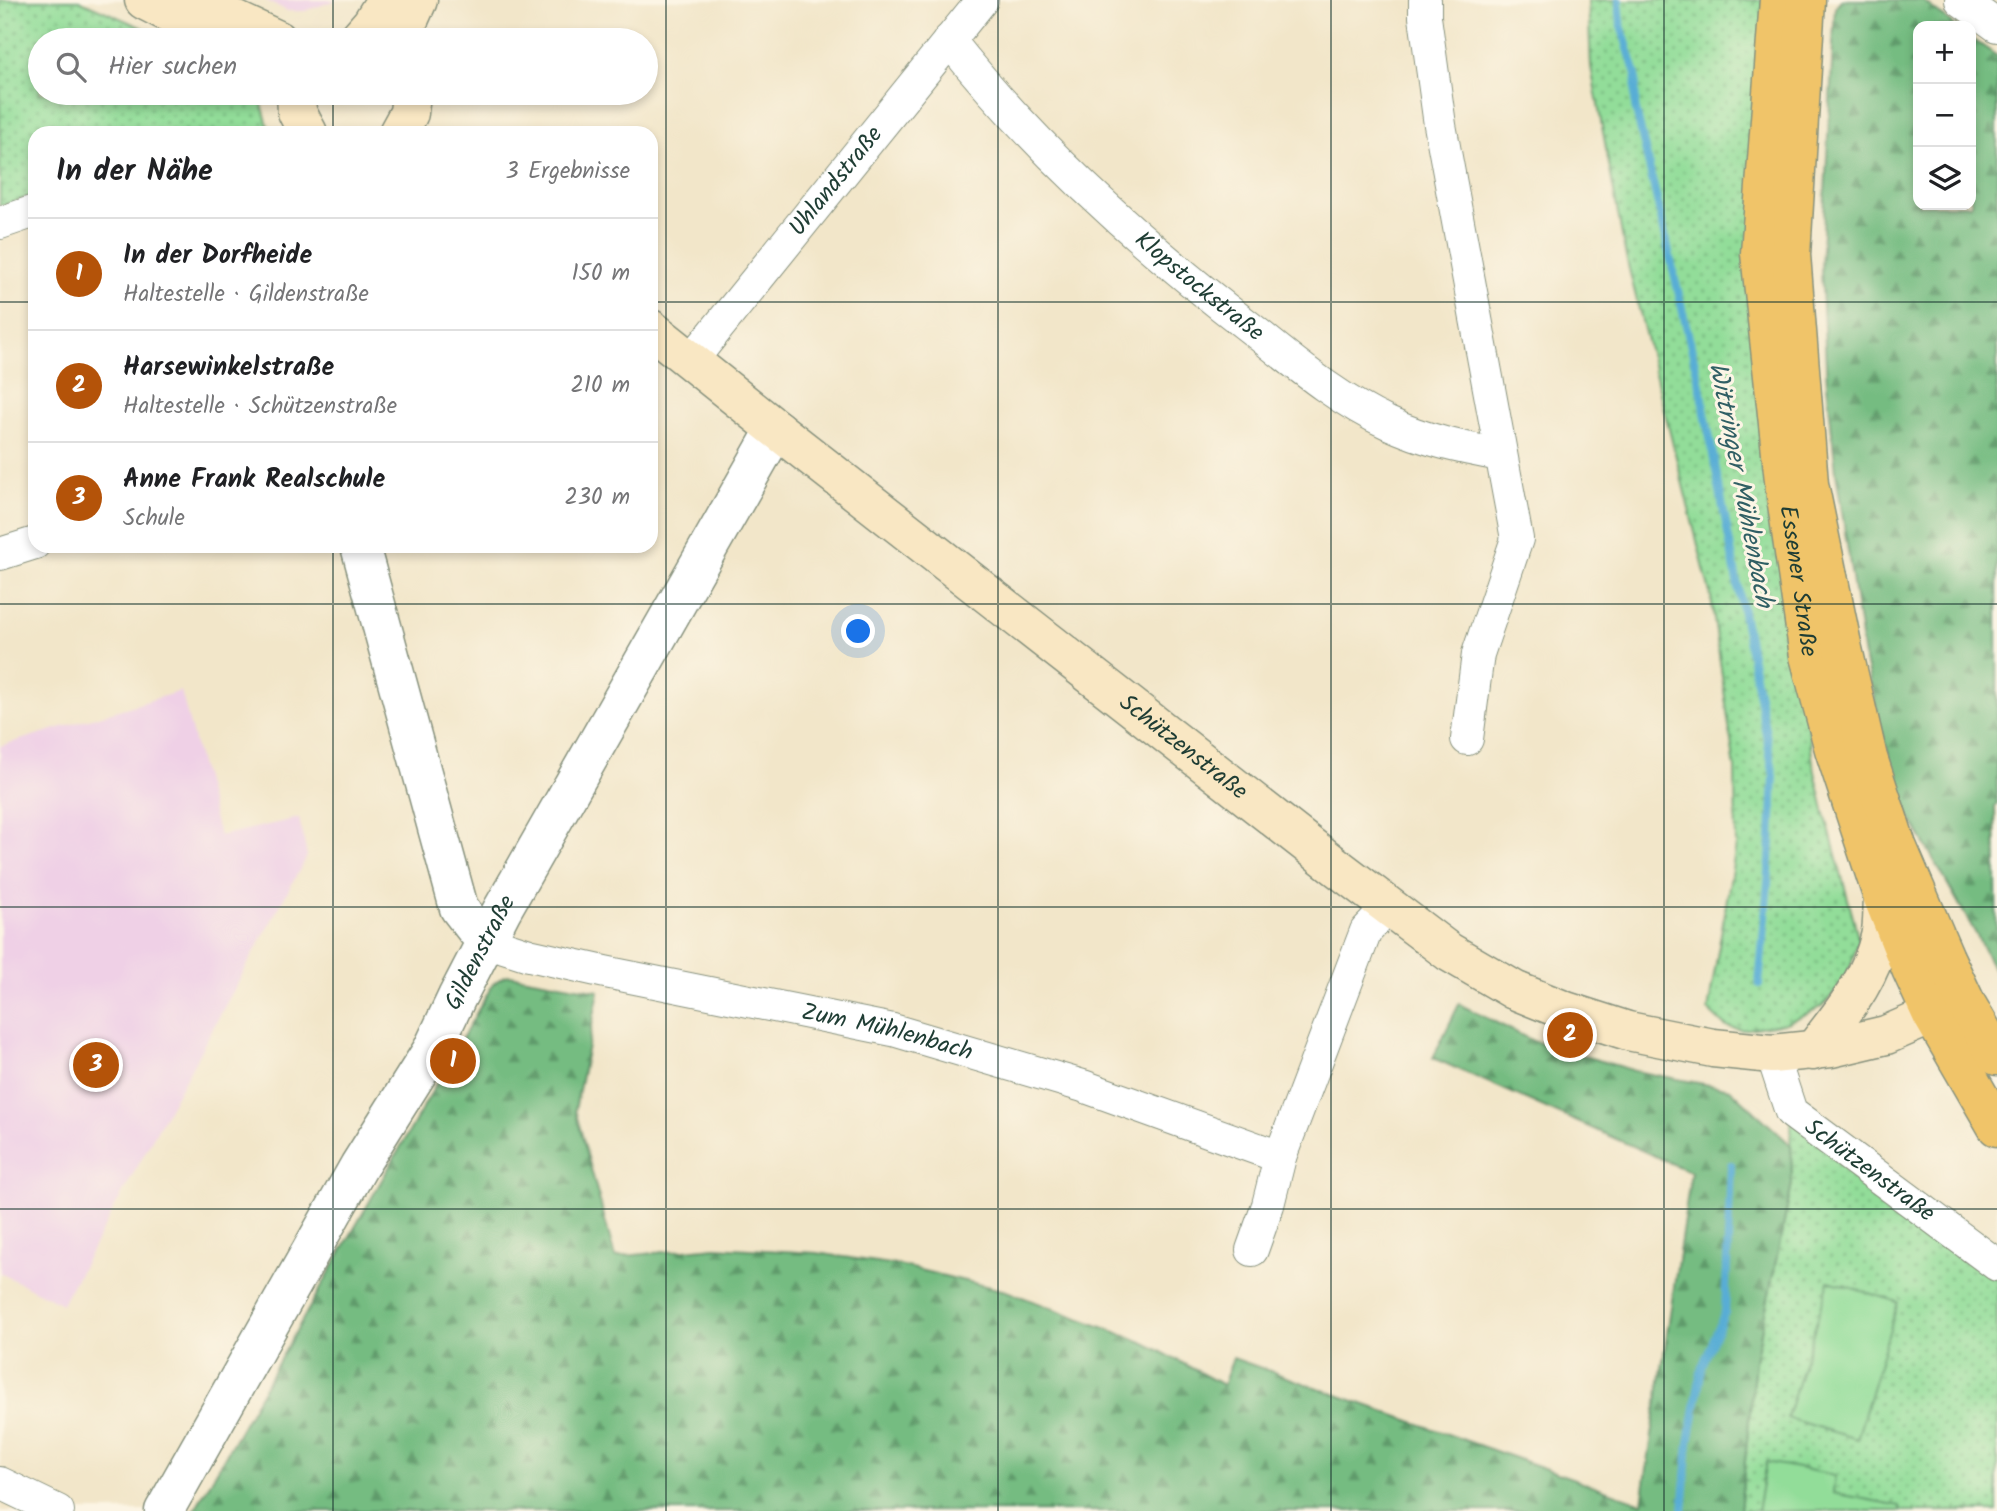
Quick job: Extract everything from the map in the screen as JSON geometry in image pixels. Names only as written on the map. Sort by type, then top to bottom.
[{"type":"main road","points":[[144,0],[199,28]]},
{"type":"main road","points":[[192,0],[252,28]]},
{"type":"main road","points":[[367,28],[386,0]]},
{"type":"main road","points":[[405,28],[418,0]]},
{"type":"main road","name":"Essener Straße","points":[[1779,0],[1760,253],[1785,490],[1809,656],[1834,749],[1883,898],[1949,1010],[1997,1056]]},
{"type":"main road","name":"Essener Straße","points":[[1811,10],[1802,82],[1791,255],[1809,484],[1868,758],[1949,1010],[1997,1127]]},
{"type":"main road","points":[[297,105],[304,126]]},
{"type":"main road","points":[[402,126],[410,105]]},
{"type":"main road","name":"Schützenstraße","points":[[658,335],[1389,907],[1449,952],[1514,990],[1566,1011],[1628,1031],[1713,1048],[1772,1054],[1813,1051],[1886,1035],[1949,1010]]},
{"type":"main road","points":[[1813,1051],[1861,986],[1871,968],[1881,934],[1883,898]]},
{"type":"street","name":"Uhlandstraße","points":[[691,361],[982,0]]},
{"type":"street","points":[[1425,0],[1440,125],[1517,539],[1478,654],[1466,739]]},
{"type":"street","points":[[1961,0],[1997,26]]},
{"type":"street","name":"Klopstockstraße","points":[[949,40],[987,88],[1130,230],[1227,310],[1336,394],[1389,424],[1444,444],[1501,455]]},
{"type":"street","points":[[0,223],[28,213]]},
{"type":"street","name":"Gildenstraße","points":[[164,1511],[359,1166],[432,1050],[502,909],[776,429]]},
{"type":"street","points":[[0,554],[28,545]]},
{"type":"street","points":[[362,553],[458,908],[487,940]]},
{"type":"street","points":[[1252,1250],[1268,1205],[1280,1157],[1366,931],[1389,907]]},
{"type":"street","name":"Zum Mühlenbach","points":[[487,940],[504,947],[592,969],[893,1030],[1083,1086],[1280,1157]]},
{"type":"street","name":"Schützenstraße","points":[[1772,1054],[1791,1112],[1997,1265]]},
{"type":"street","points":[[0,1483],[58,1511]]},
{"type":"shaded area","points":[[265,0],[336,0],[305,11],[288,11]]},
{"type":"shaded area","points":[[181,691],[219,836],[299,818],[307,856],[62,1304],[0,1273],[0,746]]},
{"type":"green space","points":[[0,0],[79,0],[143,28],[28,28],[28,105],[262,105],[268,126],[28,126],[28,197],[0,206]]},
{"type":"green space","points":[[1588,0],[1762,0],[1799,664],[1813,763],[1859,940],[1845,982],[1821,1007],[1786,1023],[1742,1030],[1725,1026],[1708,1010],[1736,846],[1735,769],[1711,597],[1626,257],[1591,67]]},
{"type":"green space","points":[[1841,0],[1922,0],[1949,21],[1913,21],[1913,210],[1976,210],[1976,41],[1997,56],[1997,976],[1909,816],[1884,740],[1864,657],[1836,472],[1827,384],[1821,269],[1835,7]]},
{"type":"green space","points":[[510,975],[599,991],[575,1110],[615,1257],[715,1247],[817,1253],[903,1266],[1006,1291],[1145,1343],[1223,1385],[1233,1358],[1642,1503],[1691,1172],[1433,1058],[1459,1004],[1533,1041],[1635,1071],[1730,1089],[1791,1145],[1792,1184],[1755,1361],[1740,1511],[194,1511],[493,984]]},
{"type":"green space","points":[[1791,1112],[1997,1265],[1997,1511],[1740,1511],[1755,1361],[1792,1184]]},
{"type":"green space","points":[[1829,1281],[1898,1302],[1857,1439],[1787,1418]]},
{"type":"green space","points":[[1766,1462],[1835,1475],[1833,1493],[1900,1506],[1900,1511],[1757,1511]]},
{"type":"waterway","name":"Wittringer Mühlenbach","points":[[1619,0],[1621,25],[1636,75],[1635,106],[1699,381],[1774,776],[1759,984]]},
{"type":"waterway","name":"Wittringer Mühlenbach","points":[[1683,1511],[1689,1443],[1702,1367],[1725,1312],[1731,1165]]},
{"type":"place","name":"Harsewinkelstraße","points":[[1570,1035]]},
{"type":"place","name":"In der Dorfheide","points":[[453,1061]]},
{"type":"place","name":"Anne Frank Realschule","points":[[96,1065]]}]
